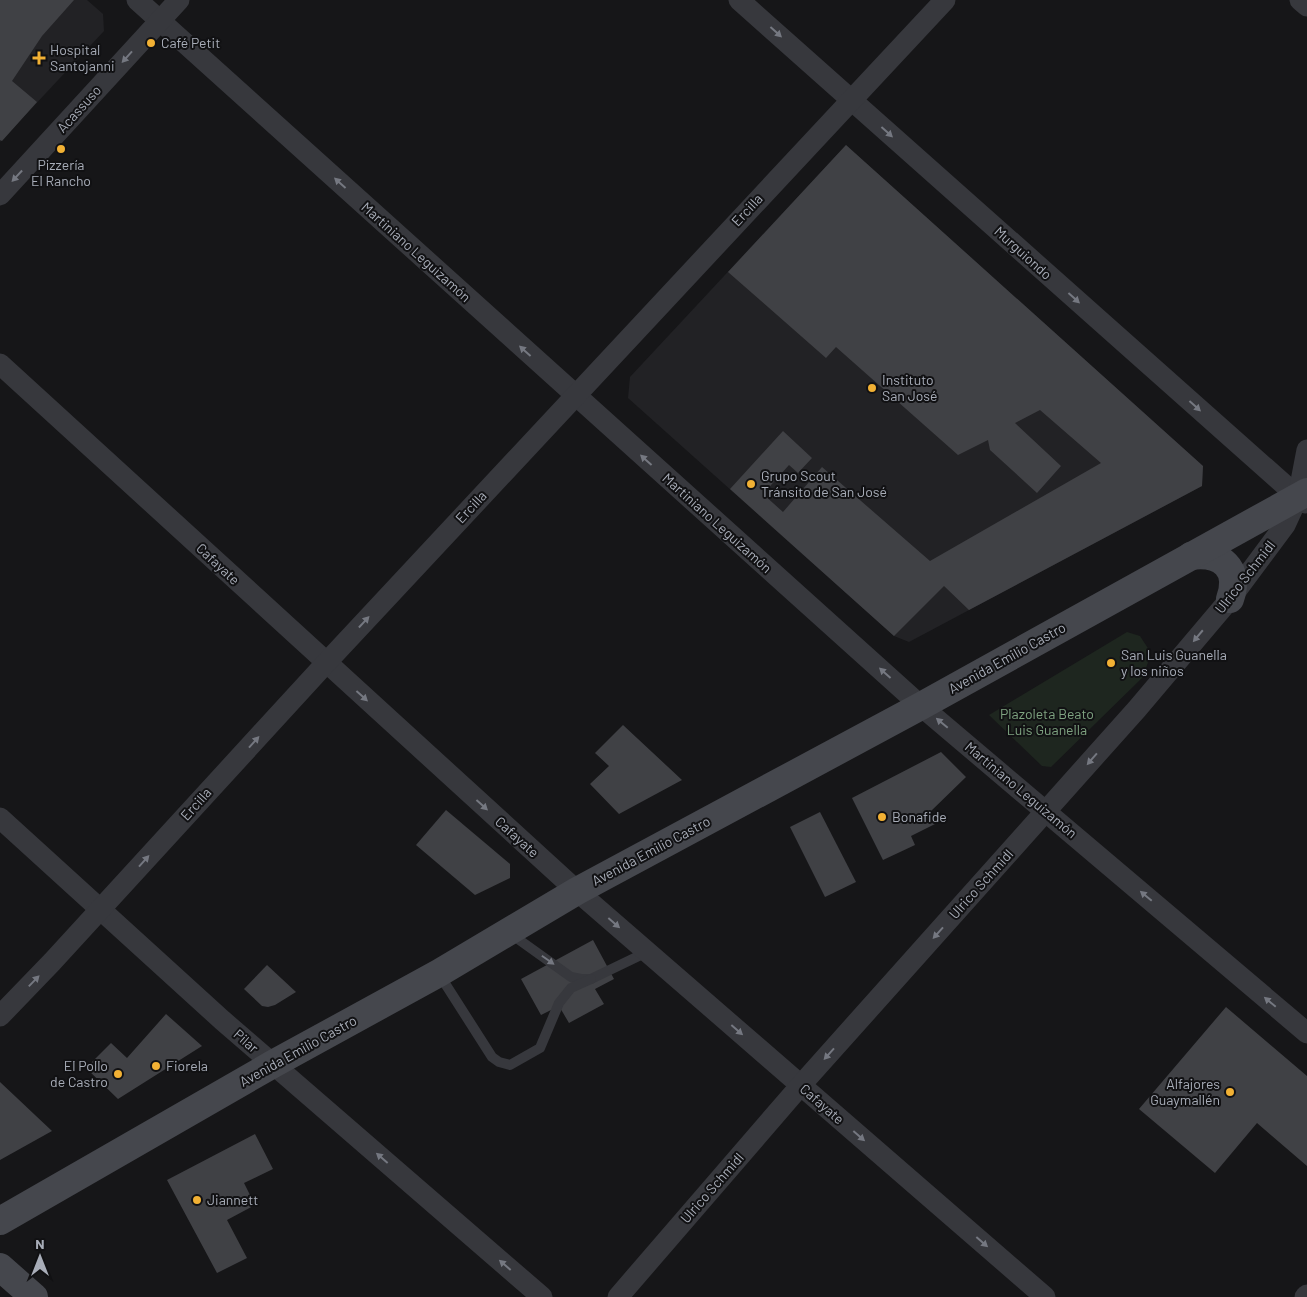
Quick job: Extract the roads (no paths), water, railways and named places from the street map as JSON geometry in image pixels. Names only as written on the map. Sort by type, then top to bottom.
[{"type":"main road","name":"Avenida Emilio Castro","points":[[0,1221],[273,1064],[439,973],[577,892],[921,706],[1191,556],[1304,498]]},
{"type":"main road","points":[[1191,556],[1204,554],[1216,557],[1226,564],[1233,575],[1234,587],[1230,599]]},
{"type":"main road","points":[[0,1267],[34,1297]]},
{"type":"street","name":"Martiniano Leguizamón","points":[[137,0],[921,706],[1307,1033]]},
{"type":"street","name":"Acassuso","points":[[0,195],[179,0]]},
{"type":"street","name":"Murguiondo","points":[[739,0],[1304,498]]},
{"type":"street","name":"Ercilla","points":[[0,1016],[101,909],[574,395],[944,0]]},
{"type":"street","points":[[1300,0],[1307,6]]},
{"type":"street","name":"Cafayate","points":[[0,364],[577,892],[1046,1297]]},
{"type":"street","name":"Ulrico Schmidl","points":[[618,1297],[801,1086],[1046,812],[1230,599],[1304,498],[1307,450]]},
{"type":"street","name":"Pilar","points":[[0,818],[222,1020],[542,1297]]},
{"type":"lane","points":[[508,932],[571,977],[591,978]]},
{"type":"lane","points":[[439,973],[492,1057],[499,1062],[510,1065],[540,1048],[559,1003],[571,988],[647,952]]},
{"type":"place","name":"Café Petit","points":[[151,43]]},
{"type":"place","name":"Hospital Santojanni","points":[[39,58]]},
{"type":"place","name":"Pizzería El Rancho","points":[[61,149]]},
{"type":"place","name":"Instituto San José","points":[[872,388]]},
{"type":"place","name":"Grupo Scout Tránsito de San José","points":[[751,484]]},
{"type":"place","name":"San Luis Guanella y los niños","points":[[1111,663]]},
{"type":"place","name":"Bonafide","points":[[882,817]]},
{"type":"place","name":"Fiorela","points":[[156,1066]]},
{"type":"place","name":"El Pollo de Castro","points":[[118,1074]]},
{"type":"place","name":"Alfajores Guaymallén","points":[[1230,1092]]},
{"type":"place","name":"Jiannett","points":[[197,1200]]},
{"type":"park label","name":"Plazoleta Beato Luis Guanella","points":[[1047,722]]}]
